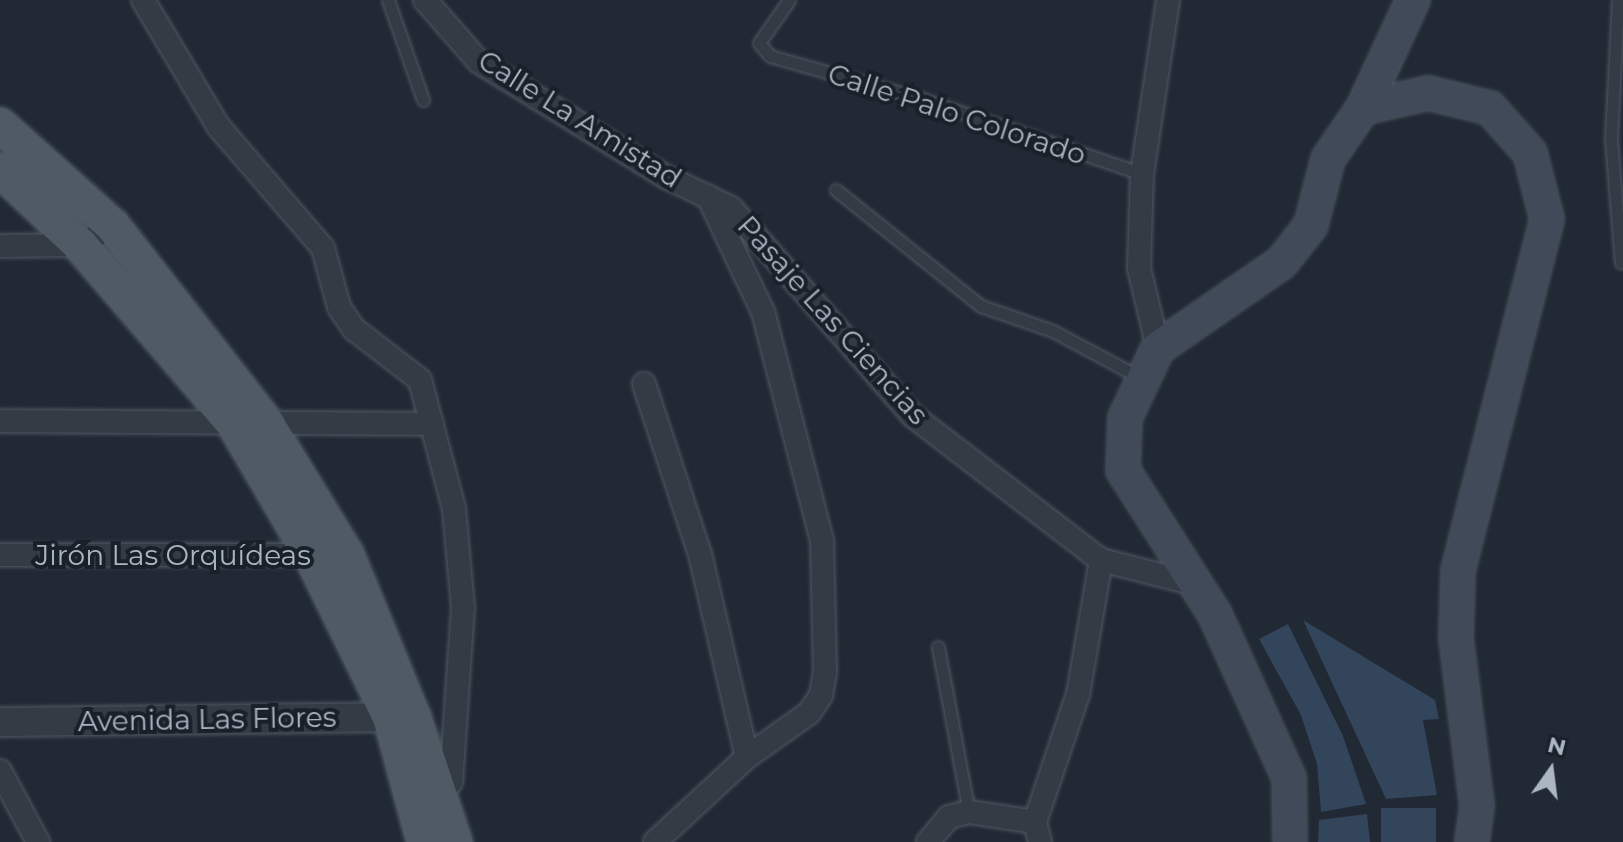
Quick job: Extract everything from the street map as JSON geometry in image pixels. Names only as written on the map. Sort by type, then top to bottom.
[{"type":"main road","points":[[1290,842],[1289,778],[1195,584],[1123,470],[1125,418],[1158,348],[1282,262],[1311,225],[1328,159],[1363,108],[1413,0]]},
{"type":"main road","points":[[1363,108],[1428,93],[1490,108],[1530,153],[1547,219],[1458,570],[1456,638],[1477,806],[1472,842]]},
{"type":"main road","points":[[0,125],[113,226],[347,555],[402,717]]},
{"type":"main road","points":[[0,170],[80,245],[251,424],[311,556],[402,717],[435,788],[455,842]]},
{"type":"main road","points":[[424,842],[435,788]]},
{"type":"street","points":[[143,0],[218,126],[323,248],[339,307],[354,329],[420,380],[454,509],[463,607],[458,678],[435,788]]},
{"type":"street","name":"Calle La Amistad","points":[[425,0],[479,62],[708,196]]},
{"type":"street","points":[[1158,348],[1139,268],[1142,174],[1168,0]]},
{"type":"street","points":[[655,842],[747,757],[790,730],[821,695],[822,541],[763,312],[708,196]]},
{"type":"street","name":"Pasaje Las Ciencias","points":[[708,196],[731,208],[913,416],[1101,560]]},
{"type":"street","points":[[0,246],[80,245],[113,226]]},
{"type":"street","points":[[644,384],[700,554],[747,757]]},
{"type":"street","points":[[0,421],[432,424]]},
{"type":"street","name":"Jirón Las Orquídeas","points":[[0,555],[347,555]]},
{"type":"street","points":[[928,842],[949,817],[969,812],[1038,832],[1093,630],[1101,560],[1195,584]]},
{"type":"street","name":"Avenida Las Flores","points":[[0,722],[402,717]]},
{"type":"street","points":[[0,771],[38,842]]},
{"type":"lane","points":[[388,0],[423,100]]},
{"type":"lane","name":"Calle Palo Colorado","points":[[789,0],[759,43],[770,56],[925,100],[1142,174]]},
{"type":"lane","points":[[1618,0],[1611,139],[1621,263]]},
{"type":"lane","points":[[836,190],[981,306],[1053,331],[1143,380]]},
{"type":"lane","points":[[938,647],[969,812]]},
{"type":"water","points":[[1303,620],[1435,700],[1439,719],[1423,720],[1437,795],[1386,799]]},
{"type":"water","points":[[1288,624],[1343,736],[1366,804],[1321,812],[1317,764],[1301,715],[1259,639]]},
{"type":"water","points":[[1381,808],[1436,808],[1436,842],[1381,842]]},
{"type":"water","points":[[1367,814],[1370,842],[1318,842],[1319,820]]}]
